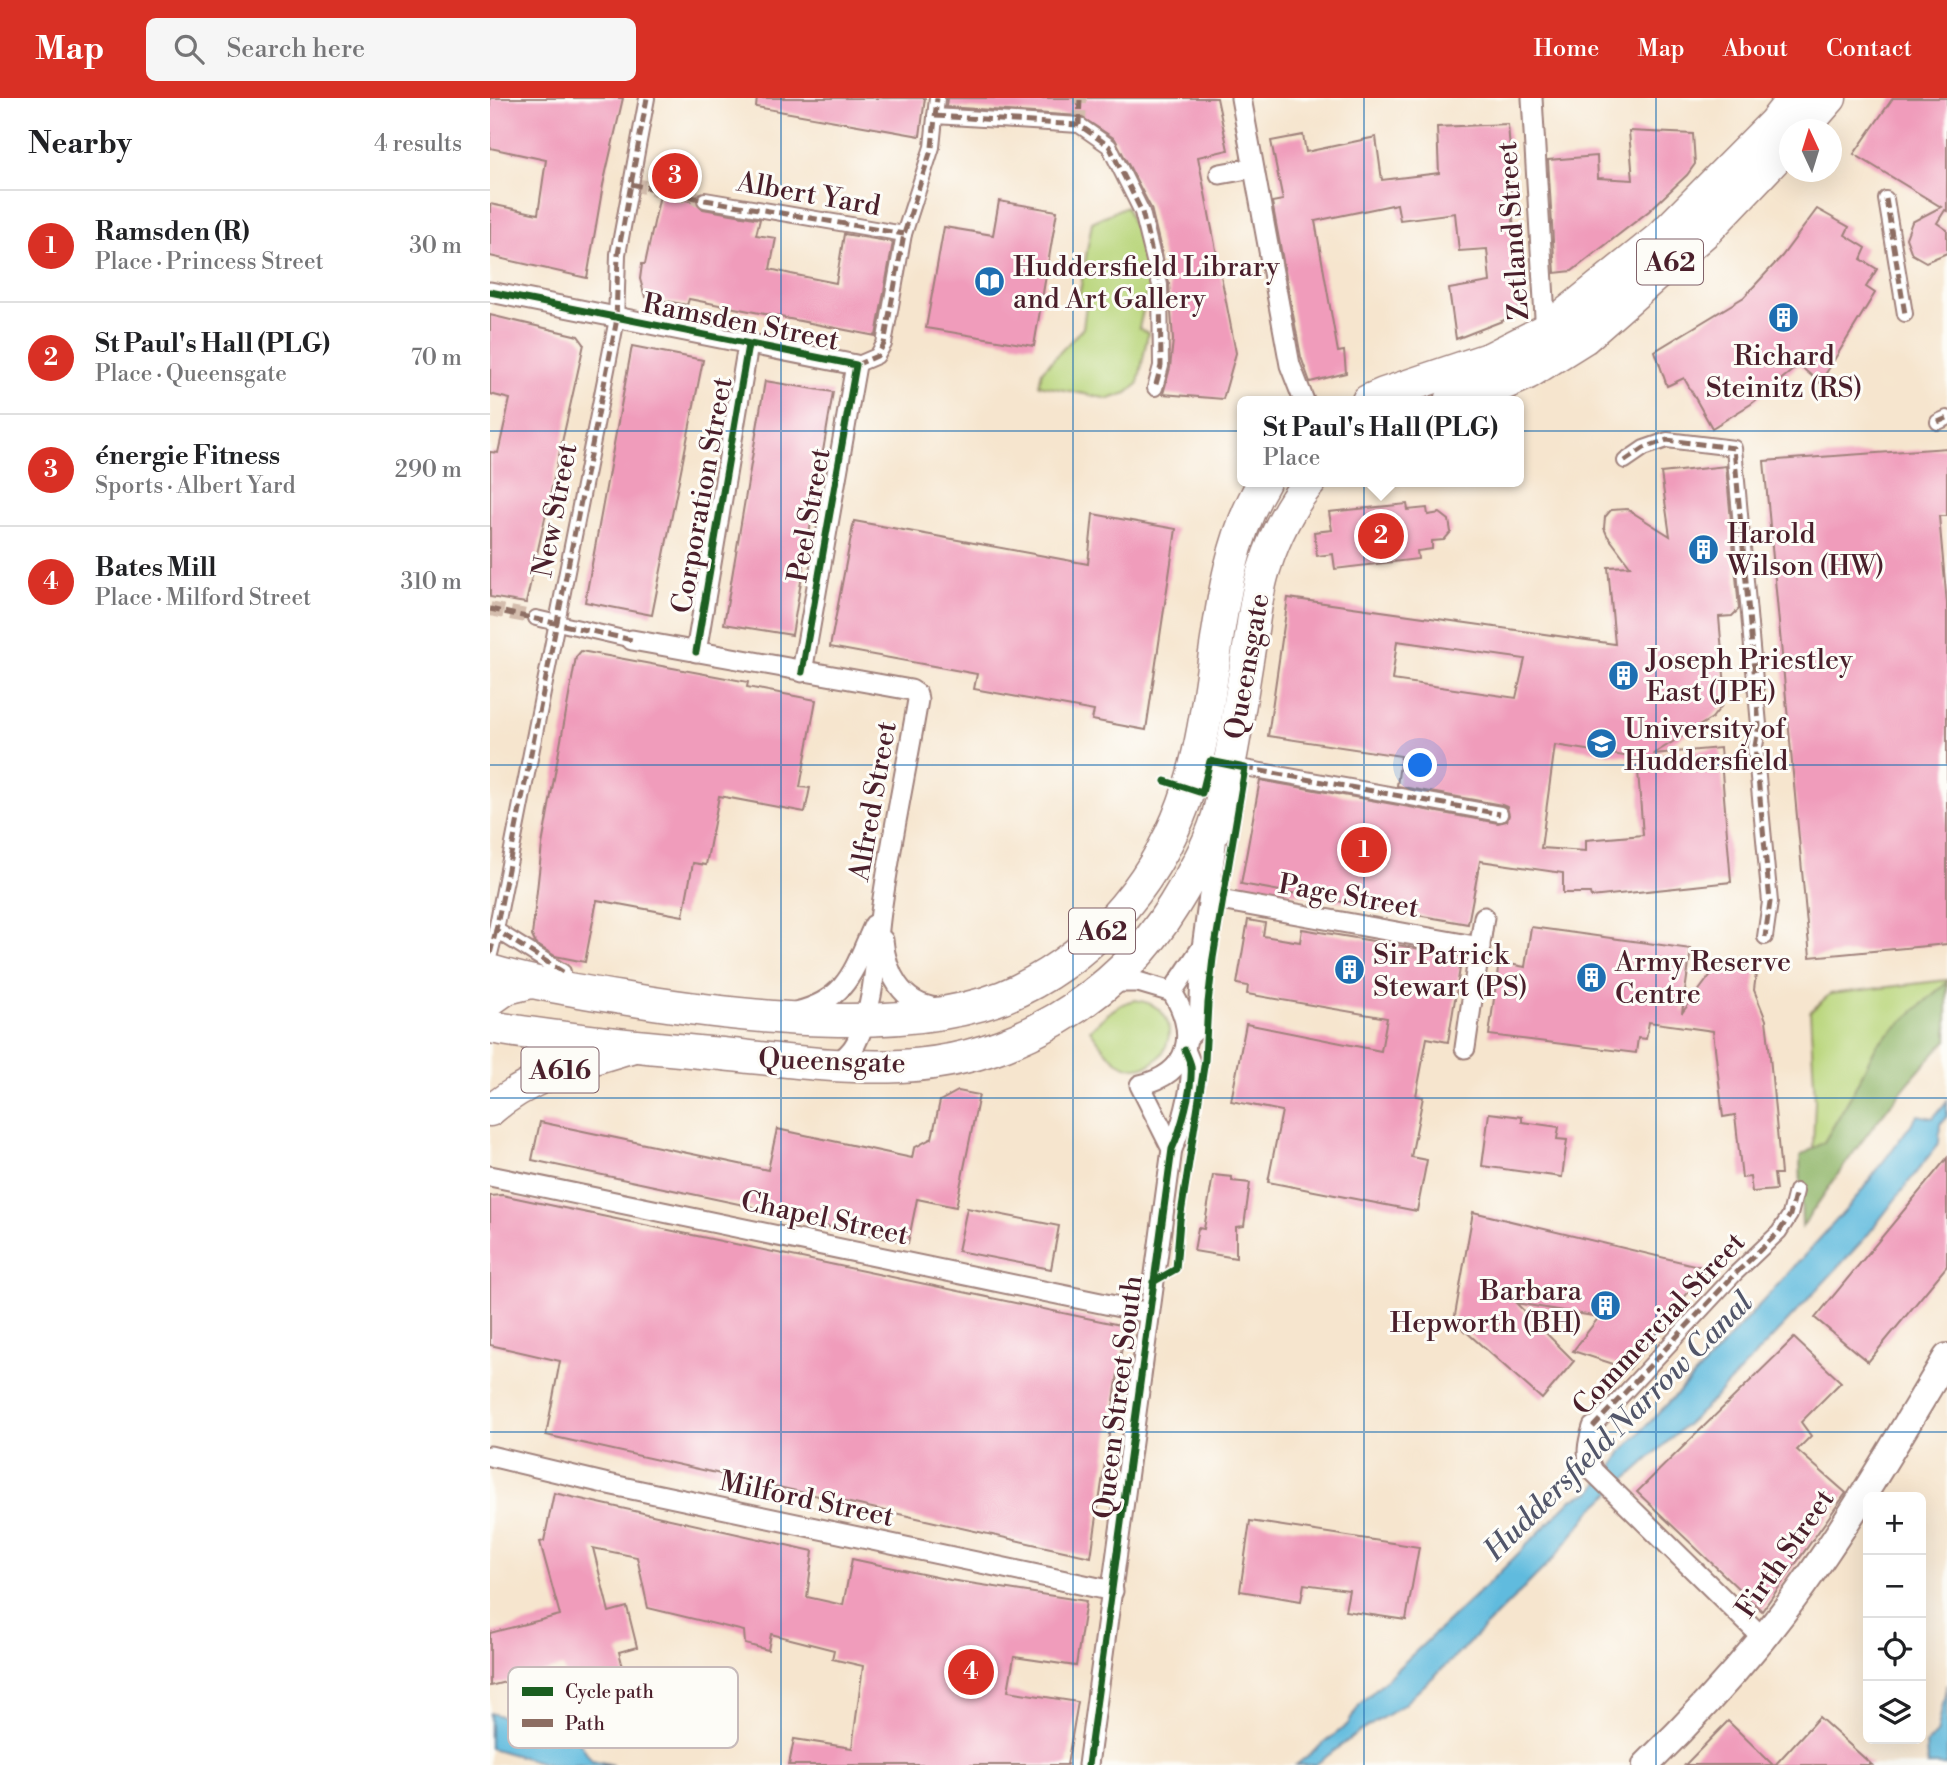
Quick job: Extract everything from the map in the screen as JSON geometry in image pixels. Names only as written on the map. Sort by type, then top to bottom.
[{"type":"highway","name":"A62","points":[[1468,396],[1528,373],[1547,345],[1660,238],[1774,123],[1794,98]]},
{"type":"highway","points":[[1812,119],[1830,98]]},
{"type":"highway","name":"A62","points":[[1379,396],[1491,358],[1584,338],[1708,229],[1779,155]]},
{"type":"highway","name":"Queensgate","points":[[533,983],[697,1010],[772,1017],[910,1017],[956,1010],[1018,990],[1073,957],[1120,914],[1159,859],[1191,781],[1233,557],[1244,519],[1261,487]]},
{"type":"highway","name":"Queensgate","points":[[490,1027],[638,1046],[834,1065],[904,1066],[971,1055],[1044,1027],[1111,982],[1158,931],[1192,875],[1220,811],[1264,567],[1286,519],[1307,487]]},
{"type":"highway","name":"A62","points":[[490,971],[533,983]]},
{"type":"main road","points":[[490,1001],[507,989],[533,983]]},
{"type":"main road","name":"A616","points":[[490,1111],[522,1087],[550,1074],[638,1046]]},
{"type":"main road","name":"Firth Street","points":[[1646,1765],[1686,1725],[1763,1638],[1834,1541],[1947,1357]]},
{"type":"street","name":"New Street","points":[[490,954],[617,318],[618,254],[647,98]]},
{"type":"street","points":[[856,365],[877,356],[884,344],[904,234],[932,147],[937,98]]},
{"type":"street","points":[[1241,98],[1290,365],[1302,396]]},
{"type":"street","name":"Zetland Street","points":[[1532,98],[1547,345]]},
{"type":"street","points":[[935,116],[1079,125],[1109,145],[1142,212],[1160,285],[1161,366],[1155,388]]},
{"type":"street","points":[[1220,174],[1253,168]]},
{"type":"street","points":[[1886,199],[1905,314]]},
{"type":"street","name":"Albert Yard","points":[[705,200],[904,234]]},
{"type":"street","name":"Ramsden Street","points":[[490,292],[856,365]]},
{"type":"street","name":"Corporation Street","points":[[696,652],[748,345]]},
{"type":"street","name":"Peel Street","points":[[802,672],[856,365]]},
{"type":"street","points":[[1287,396],[1290,365]]},
{"type":"street","points":[[1625,461],[1644,448],[1667,440],[1734,448],[1759,725],[1755,746],[1770,902],[1765,937]]},
{"type":"street","points":[[536,618],[632,640],[802,672]]},
{"type":"street","name":"Alfred Street","points":[[802,672],[911,690],[917,694],[918,700],[881,911],[873,983],[865,1018],[857,1043],[849,1055],[834,1065]]},
{"type":"street","points":[[1245,768],[1500,814]]},
{"type":"street","name":"Queen Street South","points":[[1176,1140],[1178,1104],[1167,1075],[1177,1065],[1199,1026],[1202,948],[1220,811]]},
{"type":"street","name":"Page Street","points":[[1209,898],[1480,947]]},
{"type":"street","name":"Alfred Street","points":[[881,911],[884,950],[890,974],[897,986],[909,998],[929,1007],[956,1010]]},
{"type":"street","name":"Alfred Street","points":[[772,1017],[809,1009],[834,997],[846,984],[881,911]]},
{"type":"street","points":[[1465,1048],[1484,917]]},
{"type":"street","points":[[496,930],[563,972]]},
{"type":"street","name":"Queen Street South","points":[[1088,1765],[1149,1313],[1176,1140],[1191,1066],[1183,1010],[1172,992],[1202,948]]},
{"type":"street","points":[[1111,982],[1138,982],[1172,992]]},
{"type":"street","points":[[1167,1075],[1140,1085],[1176,1140]]},
{"type":"street","name":"Chapel Street","points":[[490,1175],[1149,1313]]},
{"type":"street","name":"Commercial Street","points":[[1763,1638],[1593,1471],[1588,1460],[1588,1440],[1593,1427],[1735,1274],[1780,1232],[1790,1215],[1796,1191]]},
{"type":"street","name":"Milford Street","points":[[490,1456],[621,1487],[1113,1591]]},
{"type":"green space","points":[[1126,206],[1151,276],[1139,328],[1148,333],[1138,384],[1127,393],[1109,399],[1039,385],[1042,371],[1083,328],[1086,305],[1078,303],[1092,222]]},
{"type":"green space","points":[[1947,980],[1947,1014],[1812,1167],[1815,1101],[1810,1012],[1830,994]]},
{"type":"green space","points":[[1947,982],[1947,1040],[1870,1130],[1802,1227],[1800,1156],[1824,1142],[1877,1044]]},
{"type":"green space","points":[[1135,1000],[1154,1006],[1165,1017],[1169,1031],[1167,1044],[1159,1057],[1148,1065],[1134,1068],[1114,1059],[1090,1030],[1116,1008]]},
{"type":"water","points":[[1947,1101],[1947,1116],[1940,1124],[1939,1143],[1866,1237],[1705,1408],[1593,1509],[1554,1558],[1403,1705],[1358,1733],[1315,1765],[1296,1765],[1348,1724],[1360,1704],[1498,1574],[1572,1499],[1591,1492],[1611,1470],[1622,1451],[1702,1368],[1854,1201],[1918,1115],[1933,1118]]},
{"type":"water","points":[[1947,1684],[1947,1765],[1927,1765],[1926,1744],[1937,1734]]},
{"type":"water","points":[[490,1713],[508,1718],[508,1748],[584,1748],[592,1760],[613,1765],[550,1765],[490,1748]]},
{"type":"building","points":[[490,98],[623,98],[603,185],[587,278],[490,256],[490,204],[538,214],[546,160],[490,148]]},
{"type":"building","points":[[757,98],[925,98],[920,136],[756,107]]},
{"type":"building","points":[[947,98],[1217,98],[1228,150],[1198,157],[1236,353],[1223,399],[1163,394],[1170,368],[1173,340],[1169,283],[1151,208],[1115,139],[1080,116],[946,107]]},
{"type":"building","points":[[1893,98],[1947,98],[1947,211],[1945,210],[1937,223],[1947,230],[1947,253],[1926,262],[1912,254],[1906,238],[1912,222],[1941,207],[1854,154]]},
{"type":"building","points":[[1508,124],[1520,314],[1456,339],[1449,289],[1490,282],[1487,249],[1459,251],[1455,213],[1400,220],[1397,204],[1315,221],[1338,352],[1344,351],[1346,373],[1310,382],[1301,357],[1272,202],[1283,200],[1271,141],[1303,135],[1306,152],[1376,137],[1382,180],[1439,173],[1437,127]]},
{"type":"building","points":[[1629,131],[1693,134],[1695,164],[1649,211],[1572,271],[1555,273],[1548,160],[1597,156],[1598,178],[1633,180]]},
{"type":"building","points":[[660,195],[696,202],[703,209],[760,219],[756,235],[776,238],[770,269],[791,274],[836,283],[844,234],[893,242],[876,336],[689,299],[687,305],[645,297],[640,279],[642,264],[645,264]]},
{"type":"building","name":"Huddersfield Library and Art Gallery","points":[[999,201],[1057,211],[1034,346],[926,328],[944,227],[993,235]]},
{"type":"building","name":"Richard Steinitz (RS)","points":[[1817,209],[1849,227],[1845,235],[1866,248],[1861,259],[1877,269],[1866,287],[1875,293],[1820,383],[1799,365],[1751,404],[1712,428],[1684,378],[1667,386],[1655,351],[1744,297],[1782,256]]},
{"type":"building","points":[[490,315],[578,336],[584,344],[526,603],[490,597],[490,452],[498,453],[510,399],[490,394]]},
{"type":"building","points":[[632,346],[703,360],[652,615],[585,602]]},
{"type":"building","points":[[765,381],[833,392],[792,635],[724,624]]},
{"type":"building","points":[[1947,448],[1947,516],[1939,516],[1947,604],[1947,944],[1810,957],[1764,461]]},
{"type":"building","points":[[1726,466],[1739,609],[1732,616],[1719,617],[1725,687],[1723,704],[1712,718],[1653,754],[1720,748],[1731,882],[1591,897],[1590,893],[1563,893],[1563,873],[1480,861],[1468,924],[1241,884],[1260,780],[1498,823],[1507,821],[1509,815],[1507,807],[1502,805],[1397,786],[1401,756],[1268,736],[1288,598],[1615,644],[1608,567],[1630,566],[1607,535],[1604,528],[1605,517],[1611,510],[1627,509],[1670,536],[1661,473]],"holes":[[[1397,641],[1525,659],[1516,698],[1392,680]],[[1555,745],[1637,758],[1643,835],[1586,840],[1586,851],[1541,848]]]},
{"type":"building","points":[[1407,504],[1408,510],[1427,508],[1428,515],[1440,513],[1449,520],[1451,532],[1444,540],[1432,541],[1432,549],[1417,551],[1418,559],[1335,569],[1333,554],[1317,556],[1314,532],[1332,530],[1329,512]]},
{"type":"building","points":[[1093,514],[1176,529],[1146,730],[1092,720],[1094,711],[974,689],[977,674],[830,647],[854,521],[1088,564]]},
{"type":"building","points":[[581,651],[748,682],[747,687],[816,700],[800,787],[810,788],[805,812],[719,796],[706,865],[693,863],[683,916],[597,900],[585,962],[555,956],[536,944],[532,936],[542,845],[576,657]]},
{"type":"building","points":[[1248,920],[1265,923],[1263,936],[1300,942],[1302,929],[1462,956],[1448,1042],[1427,1038],[1416,1096],[1423,1097],[1411,1157],[1427,1160],[1417,1211],[1268,1182],[1282,1111],[1231,1101],[1246,1024],[1381,1051],[1387,1018],[1247,994],[1248,986],[1237,984]]},
{"type":"building","name":"Army Reserve Centre","points":[[1531,927],[1691,949],[1682,1013],[1715,969],[1732,970],[1749,966],[1756,974],[1754,990],[1766,1020],[1781,1174],[1774,1174],[1776,1190],[1752,1192],[1750,1177],[1742,1178],[1735,1115],[1723,1117],[1713,1031],[1649,1022],[1646,1039],[1638,1038],[1636,1053],[1489,1035],[1499,962],[1525,967]]},
{"type":"building","points":[[958,1091],[979,1095],[956,1207],[917,1199],[908,1243],[752,1211],[753,1207],[532,1160],[540,1122],[768,1170],[777,1129],[912,1158],[914,1148],[932,1138],[940,1101]]},
{"type":"building","points":[[1489,1113],[1522,1117],[1522,1122],[1559,1127],[1557,1139],[1567,1140],[1562,1177],[1482,1166]]},
{"type":"building","points":[[1947,1158],[1947,1266],[1868,1362],[1815,1318]]},
{"type":"building","points":[[1213,1175],[1250,1183],[1244,1226],[1236,1227],[1236,1258],[1194,1251],[1198,1228],[1204,1229]]},
{"type":"building","points":[[502,1195],[1125,1326],[1091,1557],[546,1435],[560,1361],[490,1345],[490,1196]]},
{"type":"building","points":[[967,1208],[1059,1226],[1051,1269],[958,1251]]},
{"type":"building","name":"Barbara Hepworth (BH)","points":[[1473,1212],[1707,1268],[1629,1369],[1573,1351],[1599,1317],[1516,1303],[1574,1361],[1542,1399],[1454,1321]]},
{"type":"building","points":[[1794,1338],[1841,1382],[1801,1422],[1811,1436],[1797,1450],[1846,1493],[1762,1611],[1637,1492]]},
{"type":"building","points":[[554,1493],[813,1551],[807,1597],[843,1605],[852,1559],[950,1580],[1086,1601],[1076,1666],[1014,1657],[1008,1691],[1078,1702],[1067,1765],[789,1765],[794,1739],[852,1748],[863,1666],[832,1659],[834,1650],[771,1634],[768,1650],[745,1644],[744,1631],[648,1608],[637,1557],[593,1548],[609,1612],[627,1607],[637,1647],[619,1652],[623,1667],[508,1667],[508,1681],[490,1686],[490,1633],[560,1615],[540,1542],[544,1541]]},
{"type":"building","points":[[1250,1521],[1419,1547],[1406,1620],[1345,1611],[1349,1590],[1304,1584],[1301,1601],[1240,1591]]},
{"type":"building","points":[[1819,1717],[1872,1765],[1775,1765]]},
{"type":"building","points":[[1728,1721],[1773,1765],[1685,1765]]},
{"type":"tunnel","points":[[1079,125],[1080,98]]},
{"type":"tunnel","points":[[631,184],[705,200]]},
{"type":"tunnel","points":[[490,609],[536,618]]},
{"type":"marked path","points":[[563,972],[496,930],[616,324],[618,254],[647,98]]},
{"type":"marked path","points":[[856,365],[877,356],[884,344],[904,234],[932,147],[937,98]]},
{"type":"marked path","points":[[1079,125],[1080,98]]},
{"type":"marked path","points":[[935,116],[1079,125],[1109,146],[1142,212],[1160,285],[1161,366],[1155,388]]},
{"type":"marked path","points":[[631,184],[705,200],[904,234]]},
{"type":"marked path","points":[[1886,199],[1905,314]]},
{"type":"marked path","points":[[1938,422],[1947,418]]},
{"type":"marked path","points":[[1625,461],[1644,448],[1667,440],[1734,448],[1759,725],[1755,746],[1770,902],[1765,937]]},
{"type":"marked path","points":[[490,609],[632,640]]},
{"type":"marked path","points":[[1245,768],[1500,814]]},
{"type":"marked path","points":[[490,954],[496,930]]},
{"type":"marked path","points":[[1593,1427],[1735,1274],[1779,1232],[1790,1215],[1796,1191]]},
{"type":"cycle path","points":[[490,292],[856,365],[802,672]]},
{"type":"cycle path","points":[[696,652],[748,345]]},
{"type":"cycle path","points":[[1153,1282],[1176,1269],[1180,1220],[1205,1060],[1213,958],[1245,768],[1210,761],[1202,793],[1165,781]]},
{"type":"cycle path","points":[[1088,1765],[1172,1149],[1190,1085],[1191,1066],[1185,1050]]},
{"type":"place","name":"énergie Fitness","points":[[675,176]]},
{"type":"place","name":"Huddersfield Library and Art Gallery","points":[[990,282]]},
{"type":"place","name":"Richard Steinitz (RS)","points":[[1784,318]]},
{"type":"place","name":"St Paul's Hall (PLG)","points":[[1381,536]]},
{"type":"place","name":"Harold Wilson (HW)","points":[[1704,549]]},
{"type":"place","name":"Joseph Priestley East (JPE)","points":[[1623,675]]},
{"type":"place","name":"University of Huddersfield","points":[[1601,744]]},
{"type":"place","name":"Ramsden (R)","points":[[1364,850]]},
{"type":"place","name":"Sir Patrick Stewart (PS)","points":[[1350,970]]},
{"type":"place","name":"Army Reserve Centre","points":[[1592,977]]},
{"type":"place","name":"Barbara Hepworth (BH)","points":[[1605,1306]]},
{"type":"place","name":"Bates Mill","points":[[971,1672]]},
{"type":"water label","name":"Huddersfield Narrow Canal","points":[[1618,1426]]}]
